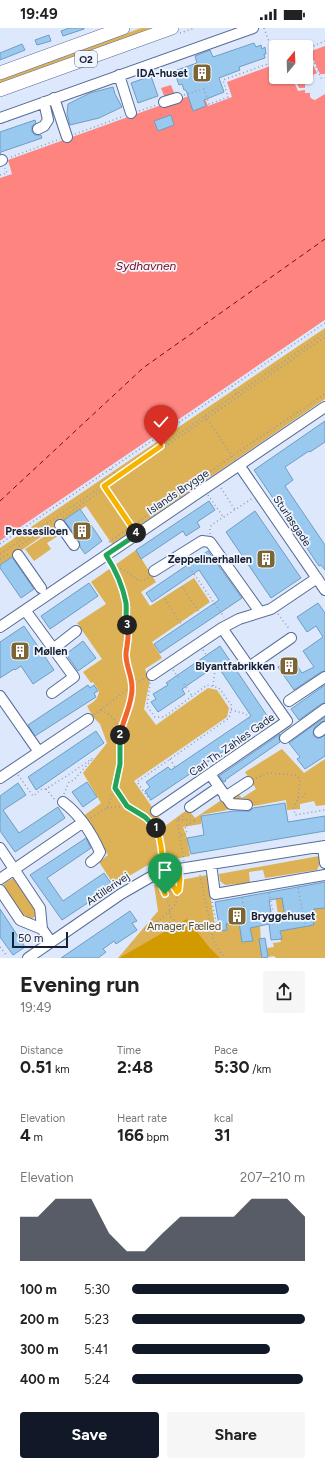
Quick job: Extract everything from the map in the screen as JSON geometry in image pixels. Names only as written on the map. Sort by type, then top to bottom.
[{"type":"main road","name":"O2","points":[[0,73],[123,28]]},
{"type":"main road","name":"O2","points":[[0,90],[172,28]]},
{"type":"street","points":[[0,118],[253,28]]},
{"type":"street","points":[[118,75],[132,113]]},
{"type":"street","points":[[164,102],[177,98]]},
{"type":"street","points":[[38,129],[44,126],[48,120],[49,100]]},
{"type":"street","points":[[49,100],[67,137]]},
{"type":"street","name":"Islands Brygge","points":[[0,627],[106,555],[134,530],[205,488],[238,463],[324,409]]},
{"type":"street","name":"Sturlasgade","points":[[238,463],[325,590]]},
{"type":"street","points":[[56,524],[74,545]]},
{"type":"street","points":[[154,571],[202,541],[210,542],[242,592],[263,613]]},
{"type":"street","points":[[18,554],[41,588]]},
{"type":"street","points":[[152,675],[226,626],[239,619],[263,613],[317,578]]},
{"type":"street","points":[[25,610],[74,678],[52,693]]},
{"type":"street","name":"Carl Th. Zahles Gade","points":[[157,811],[287,721],[249,667],[226,626]]},
{"type":"street","points":[[53,649],[76,631]]},
{"type":"street","points":[[249,667],[291,638]]},
{"type":"street","points":[[289,701],[325,677]]},
{"type":"street","points":[[0,696],[39,752]]},
{"type":"street","points":[[285,738],[325,709]]},
{"type":"street","points":[[0,778],[88,719]]},
{"type":"street","points":[[210,774],[231,804],[247,804]]},
{"type":"street","points":[[225,797],[248,782]]},
{"type":"street","points":[[190,807],[219,787]]},
{"type":"street","points":[[63,802],[72,810],[82,823],[100,852],[91,862]]},
{"type":"street","points":[[0,879],[82,823]]},
{"type":"street","name":"Artillerivej","points":[[28,958],[147,878],[164,872],[324,847],[325,864]]},
{"type":"street","points":[[0,848],[40,908],[42,929],[51,942]]},
{"type":"street","points":[[211,864],[215,894],[325,875]]},
{"type":"street","points":[[0,890],[20,920],[42,929]]},
{"type":"path","points":[[264,28],[269,42]]},
{"type":"path","points":[[313,46],[325,41]]},
{"type":"path","points":[[313,61],[321,78],[325,78]]},
{"type":"path","points":[[177,98],[204,89],[210,104],[228,97],[223,80],[269,64]]},
{"type":"path","points":[[0,544],[325,323]]},
{"type":"path","points":[[0,554],[104,486],[325,333]]},
{"type":"path","points":[[0,559],[56,524],[325,337]]},
{"type":"path","points":[[232,386],[237,394]]},
{"type":"path","points":[[106,544],[134,530],[232,456],[325,394]]},
{"type":"path","points":[[205,416],[238,463]]},
{"type":"path","points":[[111,468],[117,477]]},
{"type":"path","points":[[216,480],[235,510]]},
{"type":"path","points":[[104,486],[134,530]]},
{"type":"path","points":[[205,488],[224,518]]},
{"type":"path","points":[[210,542],[210,527],[259,494]]},
{"type":"path","points":[[180,554],[226,626]]},
{"type":"path","points":[[106,555],[112,565],[124,596],[126,605],[125,617],[129,632],[126,661],[132,686],[132,696],[120,734]]},
{"type":"path","points":[[112,565],[129,573],[139,581],[146,580],[154,571]]},
{"type":"path","points":[[182,588],[199,612]]},
{"type":"path","points":[[165,599],[181,624]]},
{"type":"path","points":[[263,613],[291,632],[291,638]]},
{"type":"path","points":[[213,664],[215,670],[213,686]]},
{"type":"path","points":[[88,719],[132,686],[152,675]]},
{"type":"path","points":[[152,675],[147,706],[155,717],[164,717],[207,685],[219,688],[232,706],[229,718],[137,782],[157,811]]},
{"type":"path","points":[[184,684],[192,696]]},
{"type":"path","points":[[100,710],[113,717],[117,723],[120,734],[120,764],[115,788],[108,808]]},
{"type":"path","points":[[230,710],[246,714],[250,719]]},
{"type":"path","points":[[14,769],[33,796],[93,758],[74,780],[69,782],[63,797],[63,802]]},
{"type":"path","points":[[170,759],[176,769]]},
{"type":"path","points":[[248,782],[268,773],[295,775],[300,779],[298,798],[294,808],[295,815],[325,810]]},
{"type":"path","points":[[65,777],[69,782]]},
{"type":"path","points":[[115,788],[127,806],[145,817],[155,826],[160,835],[164,872]]},
{"type":"path","points":[[46,789],[51,796]]},
{"type":"path","points":[[298,798],[307,791]]},
{"type":"path","points":[[82,823],[108,808],[127,806]]},
{"type":"path","points":[[177,820],[191,811],[190,807]]},
{"type":"path","points":[[150,929],[155,922],[169,912],[175,902],[177,892],[179,890],[182,869],[177,820]]},
{"type":"path","points":[[177,820],[196,820],[185,826],[187,834],[179,835]]},
{"type":"path","points":[[198,866],[213,938],[217,948],[225,958]]},
{"type":"path","points":[[297,880],[305,924]]},
{"type":"path","points":[[144,929],[161,929],[171,926],[174,920],[169,912],[169,905],[162,887],[164,884],[172,884],[177,892]]},
{"type":"path","points":[[214,885],[211,897],[216,922]]},
{"type":"path","points":[[268,886],[274,916]]},
{"type":"path","points":[[240,890],[246,921]]},
{"type":"path","points":[[0,947],[7,956]]},
{"type":"green space","points":[[141,28],[154,28],[0,84],[0,80]]},
{"type":"green space","points":[[325,328],[325,399],[112,544],[86,506],[0,565],[0,548]]},
{"type":"green space","points":[[57,528],[61,534],[47,543],[51,549],[34,561],[25,549]]},
{"type":"green space","points":[[136,550],[156,582],[141,592],[150,606],[194,578],[210,602],[152,642],[162,658],[145,669],[150,680],[144,709],[156,725],[208,688],[217,690],[229,708],[227,717],[134,781],[165,826],[188,809],[195,818],[223,799],[230,807],[227,810],[201,815],[201,824],[183,827],[187,838],[190,856],[146,866],[114,885],[99,862],[108,855],[82,817],[101,803],[83,773],[107,743],[100,724],[93,717],[87,706],[95,700],[99,691],[93,682],[91,683],[83,672],[102,659],[77,623],[106,604],[91,582]]},
{"type":"green space","points":[[282,749],[304,773],[325,759],[325,805],[316,806],[314,801],[300,804],[300,809],[287,810],[286,800],[254,806],[251,804],[233,802],[232,795],[238,794],[242,798],[256,789],[245,772]]},
{"type":"green space","points":[[319,856],[320,863],[317,870],[265,878],[263,870],[249,872],[250,883],[225,885],[220,881],[219,874]]},
{"type":"green space","name":"Amager Fælled","points":[[207,875],[216,932],[227,930],[223,911],[230,909],[233,923],[239,922],[242,942],[253,941],[250,928],[260,926],[262,958],[118,958],[158,911],[154,885]]},
{"type":"green space","points":[[15,877],[31,903],[33,902],[37,914],[32,919],[23,918],[19,912],[20,910],[8,893],[6,893],[2,888],[5,883]]},
{"type":"green space","points":[[282,894],[288,930],[292,929],[291,923],[298,928],[314,925],[313,921],[316,921],[312,899],[319,908],[325,908],[325,958],[268,957],[267,948],[274,947],[273,943],[281,942],[280,939],[282,939],[275,895]]},
{"type":"green space","points":[[187,919],[209,947],[220,958],[119,958]]},
{"type":"water","name":"Sydhavnen","points":[[325,46],[325,320],[0,541],[0,178],[12,174],[8,160],[167,103],[161,88],[171,85],[177,100],[202,92],[208,106],[232,97],[227,82],[269,67],[269,84],[313,84],[313,50]]},
{"type":"pier","points":[[313,59],[320,74],[325,74],[325,94],[315,100],[310,97],[310,93],[305,93],[305,90],[298,91],[295,84],[297,84],[299,88],[305,88],[305,84],[313,84],[313,75],[317,73],[313,65]]},
{"type":"pier","points":[[325,320],[325,323],[0,543],[0,541]]},
{"type":"building","points":[[69,28],[84,29],[63,36],[61,31]]},
{"type":"building","points":[[49,35],[51,41],[37,45],[35,40]]},
{"type":"building","name":"IDA-huset","points":[[254,43],[256,47],[261,45],[262,49],[265,47],[265,58],[239,67],[240,70],[219,78],[224,92],[204,100],[206,106],[193,111],[186,90],[184,90],[182,84],[179,85],[174,71],[197,63],[195,56],[210,50],[213,57]]},
{"type":"building","points":[[22,44],[25,50],[0,60],[0,53]]},
{"type":"building","points":[[151,76],[158,96],[138,103],[131,83]]},
{"type":"building","points":[[113,87],[122,107],[99,118],[70,125],[67,114],[68,104],[90,93]]},
{"type":"building","points":[[171,115],[174,125],[158,131],[154,121]]},
{"type":"building","points":[[35,120],[36,123],[32,126],[32,132],[35,135],[41,135],[42,138],[1,152],[0,154],[0,132]]},
{"type":"building","points":[[325,421],[325,442],[285,467],[293,480],[285,486],[325,545],[325,570],[321,565],[319,566],[254,470]]},
{"type":"building","points":[[209,501],[215,510],[197,522],[200,527],[186,536],[183,531],[141,559],[136,550]]},
{"type":"building","name":"Pressesiloen","points":[[80,509],[102,541],[85,554],[80,547],[79,541],[64,520]]},
{"type":"building","name":"Zeppelinerhallen","points":[[255,511],[301,578],[271,598],[226,532]]},
{"type":"building","points":[[208,551],[242,598],[160,653],[154,644],[219,600],[199,570],[152,602],[146,593]]},
{"type":"building","points":[[12,557],[34,589],[21,598],[0,568],[0,565]]},
{"type":"building","points":[[89,583],[98,596],[50,629],[41,616]]},
{"type":"building","points":[[318,603],[325,613],[325,671],[321,672],[294,690],[278,667],[292,658],[302,673],[314,667],[303,651],[323,637],[316,626],[307,632],[297,617]]},
{"type":"building","name":"Møllen","points":[[24,626],[54,670],[33,684],[21,666],[0,678],[0,642]]},
{"type":"building","points":[[83,641],[96,658],[78,671],[66,654]]},
{"type":"building","points":[[220,646],[270,720],[151,800],[145,791],[150,787],[146,782],[168,767],[171,770],[251,716],[217,665],[182,689],[185,694],[158,712],[151,702],[156,699],[153,694],[168,685],[166,683]]},
{"type":"building","points":[[88,685],[90,688],[94,685],[98,691],[94,693],[96,697],[35,736],[28,725]]},
{"type":"building","points":[[325,685],[325,703],[321,704],[299,720],[291,709]]},
{"type":"building","points":[[325,717],[325,721],[321,722],[315,727],[313,733],[317,738],[325,735],[325,756],[305,769],[297,759],[300,757],[289,743]]},
{"type":"building","points":[[96,731],[104,743],[36,790],[28,777]]},
{"type":"building","points":[[280,734],[280,742],[225,780],[226,781],[224,782],[219,776]]},
{"type":"building","points":[[87,782],[97,797],[83,807],[72,792]]},
{"type":"building","points":[[18,783],[26,795],[3,810],[19,833],[58,807],[65,818],[15,852],[0,831],[0,796]]},
{"type":"building","points":[[285,803],[288,822],[325,816],[325,831],[191,854],[187,838],[204,835],[201,816],[234,811],[250,811],[253,808]]},
{"type":"building","points":[[86,838],[91,848],[47,878],[63,901],[104,873],[113,886],[62,920],[30,875]]},
{"type":"building","points":[[325,882],[325,908],[314,909],[316,921],[313,921],[314,925],[280,931],[282,939],[271,940],[269,924],[250,928],[253,941],[242,942],[239,922],[226,924],[227,930],[220,931],[215,902]],"holes":[[[282,898],[285,917],[272,919],[269,900]]]},
{"type":"building","points":[[0,909],[25,947],[13,955],[0,937]]},
{"type":"building","points":[[130,911],[137,921],[132,923],[137,930],[116,944],[114,941],[103,949],[106,952],[98,958],[61,958]]},
{"type":"building","points":[[265,938],[268,957],[262,958],[259,939]]},
{"type":"ferry route","points":[[0,501],[143,368],[325,239]]},
{"type":"place","name":"IDA-huset","points":[[202,73]]},
{"type":"place","name":"Pressesiloen","points":[[82,531]]},
{"type":"place","name":"Zeppelinerhallen","points":[[266,559]]},
{"type":"place","name":"Møllen","points":[[20,651]]},
{"type":"place","name":"Blyantfabrikken","points":[[289,666]]},
{"type":"place","name":"Bryggehuset","points":[[237,916]]},
{"type":"route","points":[[161,446],[104,486],[136,535],[106,555],[112,565],[126,605],[125,617],[129,632],[126,661],[132,686],[132,696],[120,734],[120,764],[115,788],[127,806],[145,817],[155,826],[160,835],[164,872],[179,869],[179,890],[177,892],[172,884],[164,884],[162,887],[165,894]]}]
